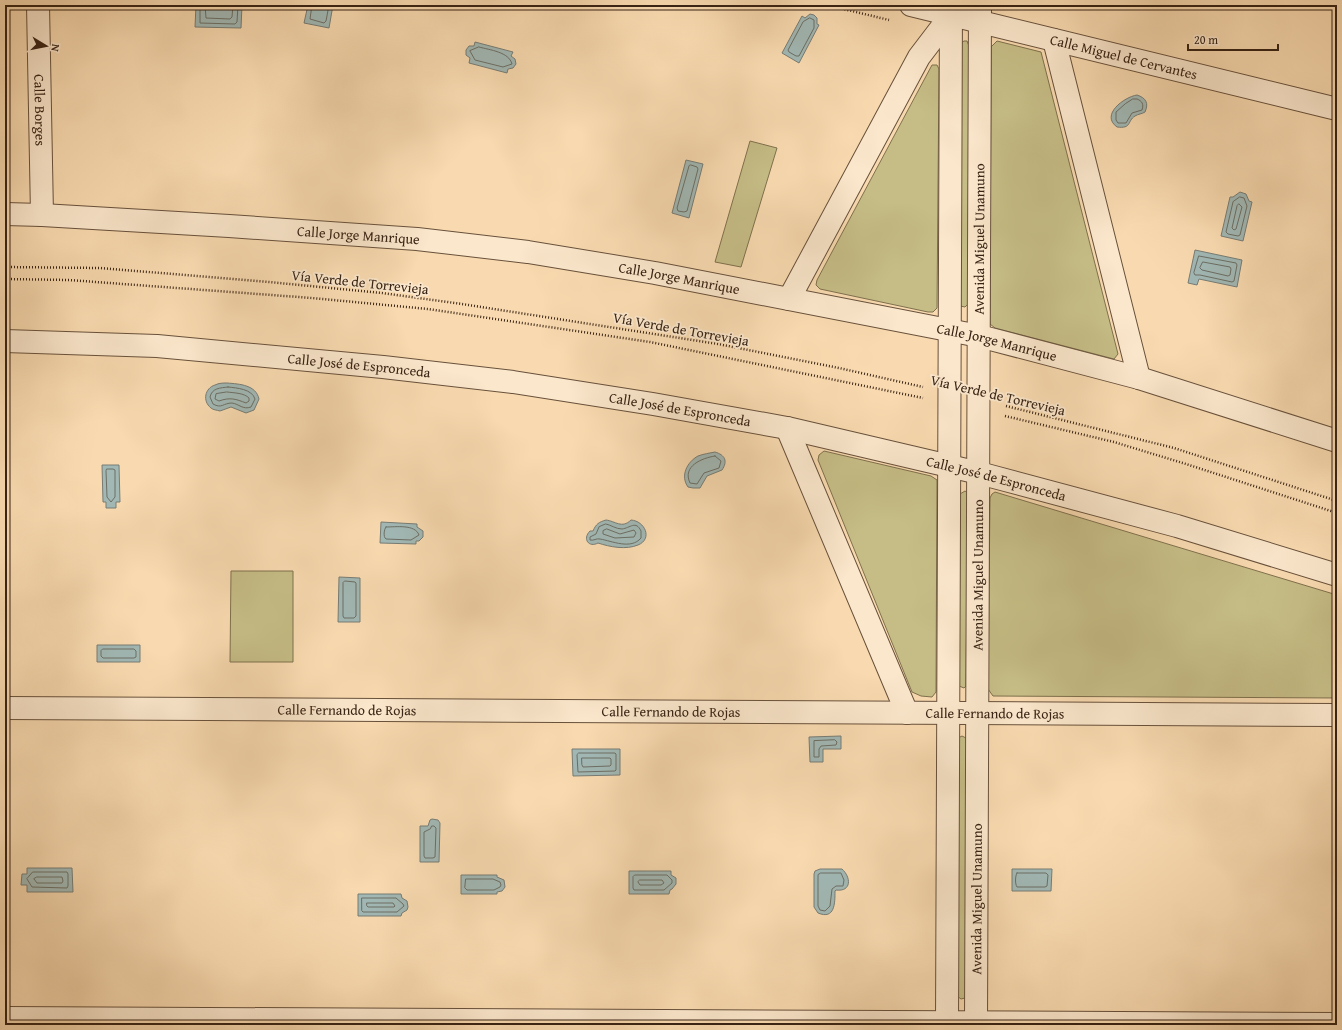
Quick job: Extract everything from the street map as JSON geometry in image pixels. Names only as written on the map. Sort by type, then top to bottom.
[{"type":"street","name":"Calle Borges","points":[[38,5],[42,215]]},
{"type":"street","name":"Calle Miguel de Cervantes","points":[[911,5],[980,13],[1054,40],[1337,109]]},
{"type":"street","points":[[789,299],[919,57],[951,10]]},
{"type":"street","name":"Avenida Miguel Unamuno","points":[[947,1023],[951,10]]},
{"type":"street","name":"Avenida Miguel Unamuno","points":[[976,1024],[980,13]]},
{"type":"street","points":[[1054,40],[1139,378]]},
{"type":"street","name":"Calle Jorge Manrique","points":[[5,214],[229,226],[417,239],[513,250],[655,273],[979,336],[1139,378],[1337,441]]},
{"type":"street","name":"Calle José de Espronceda","points":[[5,340],[157,346],[391,367],[512,382],[653,404],[787,428],[979,473],[1177,526],[1337,576]]},
{"type":"street","points":[[787,428],[907,712]]},
{"type":"street","name":"Calle Fernando de Rojas","points":[[5,708],[1337,715]]},
{"type":"street","points":[[5,1018],[102,1022],[1337,1024]]},
{"type":"path","points":[[827,5],[895,22]]},
{"type":"path","name":"Vía Verde de Torrevieja","points":[[5,267],[100,268],[359,291],[462,304],[718,344],[839,368],[949,399]]},
{"type":"path","points":[[5,279],[69,280],[312,298],[428,309],[650,342],[949,399]]},
{"type":"path","points":[[979,405],[1114,442],[1337,513]]},
{"type":"path","name":"Vía Verde de Torrevieja","points":[[979,405],[1174,448],[1337,501]]},
{"type":"shaded area","points":[[967,41],[969,46],[968,304],[965,307],[960,306],[961,43]]},
{"type":"shaded area","points":[[997,41],[1041,52],[1118,354],[1114,359],[995,328],[990,324],[991,47]]},
{"type":"shaded area","points":[[932,65],[937,65],[939,69],[937,308],[933,312],[928,312],[820,289],[816,285],[817,280]]},
{"type":"shaded area","points":[[750,141],[777,148],[741,267],[715,262]]},
{"type":"shaded area","points":[[824,451],[931,476],[937,480],[936,692],[932,697],[921,696],[912,692],[818,460],[819,455]]},
{"type":"shaded area","points":[[965,491],[968,493],[966,686],[964,688],[959,686],[959,683],[960,494]]},
{"type":"shaded area","points":[[995,492],[1337,595],[1337,698],[993,696],[988,689],[990,498]]},
{"type":"shaded area","points":[[231,571],[293,571],[293,662],[230,662]]},
{"type":"shaded area","points":[[962,736],[967,740],[966,995],[965,998],[961,999],[957,996],[958,738]]},
{"type":"water","points":[[196,5],[242,5],[241,28],[195,27]]},
{"type":"water","points":[[308,5],[314,7],[314,5],[333,5],[329,28],[304,23]]},
{"type":"water","points":[[810,14],[817,18],[817,24],[819,25],[799,63],[782,53],[802,16],[805,18]]},
{"type":"water","points":[[475,42],[513,52],[511,56],[515,59],[516,64],[513,68],[508,69],[507,73],[469,63],[470,58],[466,55],[466,50],[469,46],[474,46]]},
{"type":"water","points":[[1137,95],[1145,99],[1147,103],[1145,112],[1135,116],[1127,126],[1117,127],[1112,122],[1112,112],[1120,103],[1132,96]]},
{"type":"water","points":[[686,160],[703,164],[689,218],[672,213]]},
{"type":"water","points":[[1240,192],[1246,194],[1249,201],[1252,202],[1243,241],[1221,236],[1230,197],[1233,197]]},
{"type":"water","points":[[1195,250],[1242,260],[1237,287],[1199,279],[1197,285],[1188,283]]},
{"type":"water","points":[[5,383],[9,383],[7,464],[5,464]]},
{"type":"water","points":[[227,383],[247,386],[255,391],[259,399],[254,410],[246,413],[231,407],[220,411],[214,410],[208,405],[206,402],[206,395],[209,389],[216,384]]},
{"type":"water","points":[[715,452],[721,455],[725,461],[722,470],[707,476],[700,488],[688,487],[685,474],[691,462],[698,456]]},
{"type":"water","points":[[102,465],[119,465],[120,502],[116,502],[116,508],[106,508],[106,502],[103,502]]},
{"type":"water","points":[[606,520],[618,524],[625,524],[631,520],[636,521],[640,523],[645,531],[645,539],[638,545],[623,548],[598,543],[589,544],[587,537],[590,531],[593,531],[598,524]]},
{"type":"water","points":[[381,522],[417,524],[417,527],[423,531],[423,537],[419,541],[416,541],[416,544],[380,543]]},
{"type":"water","points":[[339,577],[360,578],[360,622],[338,622]]},
{"type":"water","points":[[97,645],[140,645],[140,662],[97,662]]},
{"type":"water","points":[[841,736],[841,749],[823,749],[823,762],[810,762],[809,737]]},
{"type":"water","points":[[572,749],[620,749],[620,775],[573,776]]},
{"type":"water","points":[[430,820],[438,820],[440,823],[439,862],[420,862],[420,826],[428,826]]},
{"type":"water","points":[[27,868],[72,868],[73,892],[27,892],[27,885],[21,885],[22,874],[27,874]]},
{"type":"water","points":[[820,869],[842,869],[848,880],[845,889],[835,891],[833,909],[828,914],[824,915],[818,913],[814,907],[814,874],[815,871]]},
{"type":"water","points":[[1012,869],[1052,869],[1051,891],[1012,891]]},
{"type":"water","points":[[629,871],[671,871],[671,875],[676,878],[676,884],[670,890],[669,894],[629,894]]},
{"type":"water","points":[[461,875],[497,875],[497,877],[504,880],[505,887],[502,891],[497,892],[497,894],[461,894]]},
{"type":"water","points":[[358,894],[401,894],[402,898],[407,901],[408,907],[401,916],[358,916]]}]
